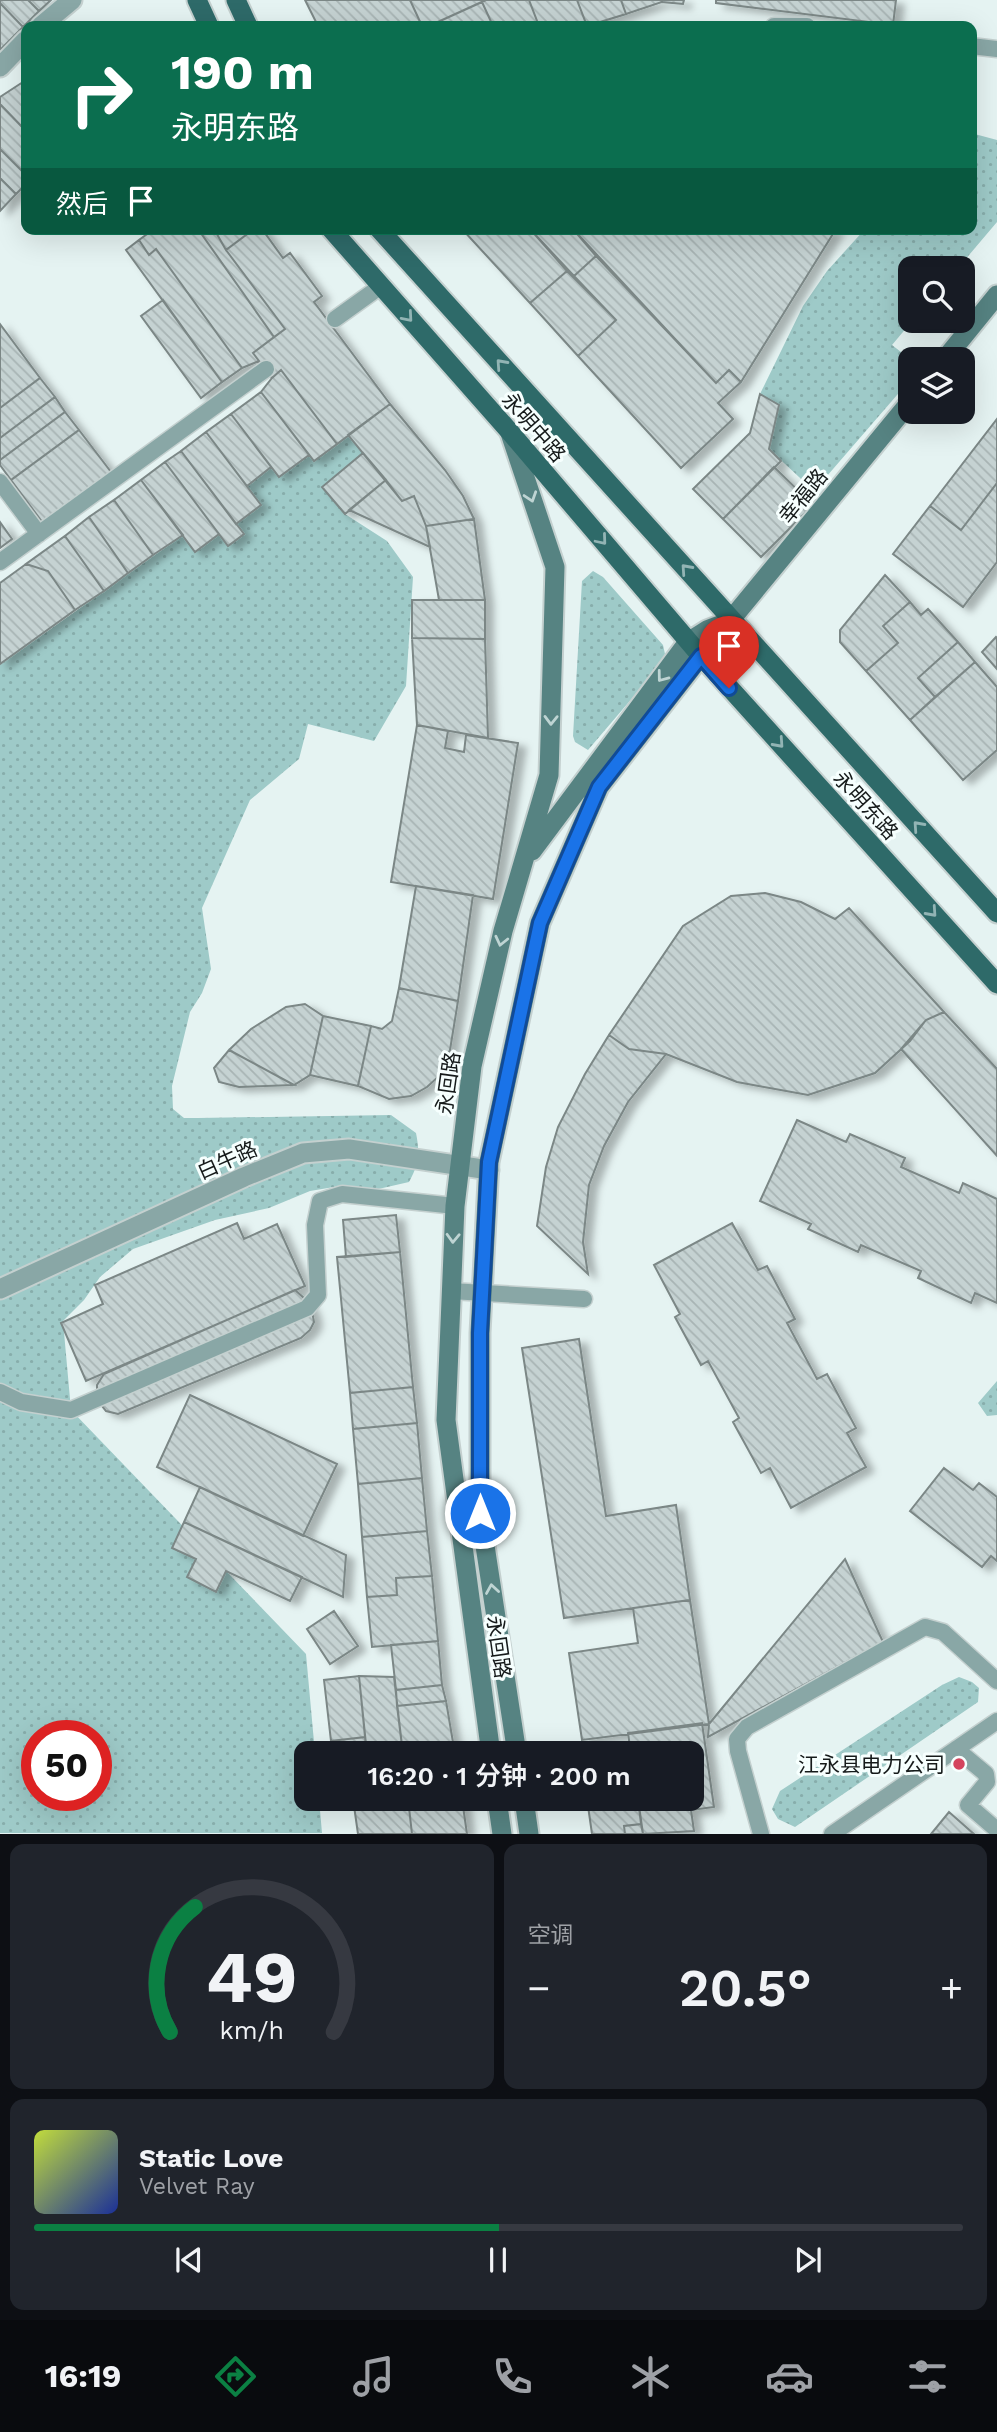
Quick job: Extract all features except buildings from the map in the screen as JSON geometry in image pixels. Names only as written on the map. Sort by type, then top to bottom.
[{"type":"main road","points":[[197,0],[207,21]]},
{"type":"main road","points":[[236,0],[246,21]]},
{"type":"main road","name":"永明中路","points":[[336,235],[510,432],[694,649]]},
{"type":"main road","name":"永明中路","points":[[384,235],[732,620]]},
{"type":"main road","points":[[955,347],[997,295]]},
{"type":"main road","name":"幸福路","points":[[694,649],[732,620],[898,417]]},
{"type":"main road","name":"永回路","points":[[489,1741],[446,1420],[454,1206],[472,1066],[503,931],[550,775],[555,566],[510,432]]},
{"type":"main road","name":"永明东路","points":[[732,620],[997,913]]},
{"type":"main road","points":[[523,864],[694,649]]},
{"type":"main road","name":"永明东路","points":[[694,649],[997,984]]},
{"type":"main road","name":"永回路","points":[[515,1741],[480,1513],[480,1333],[488,1170],[540,923],[599,787],[694,649]]},
{"type":"main road","points":[[499,1811],[502,1833]]},
{"type":"main road","points":[[526,1811],[529,1833]]},
{"type":"street","points":[[47,21],[72,0]]},
{"type":"street","points":[[0,67],[21,45]]},
{"type":"street","name":"白牛路","points":[[0,1289],[244,1177],[303,1153],[349,1149],[488,1170]]},
{"type":"lane","points":[[977,47],[997,49]]},
{"type":"lane","points":[[335,319],[381,286]]},
{"type":"lane","points":[[0,562],[266,369]]},
{"type":"lane","points":[[0,482],[39,534]]},
{"type":"lane","points":[[0,1392],[21,1402],[71,1410],[307,1308],[318,1295],[315,1225],[320,1201],[342,1194],[454,1206]]},
{"type":"lane","points":[[451,1291],[584,1299]]},
{"type":"lane","points":[[761,1833],[738,1751],[737,1739],[747,1727],[925,1627],[943,1632],[997,1681]]},
{"type":"lane","points":[[832,1833],[997,1721]]},
{"type":"lane","points":[[956,1749],[986,1774],[987,1782],[968,1805],[997,1830]]},
{"type":"shaded area","points":[[977,135],[997,140],[997,222],[968,256],[898,256],[898,333],[902,333],[892,345],[898,350],[898,394],[814,491],[769,449],[779,405],[760,394],[803,306],[827,271],[860,235],[977,235]]},
{"type":"shaded area","points":[[348,435],[363,453],[323,487],[345,514],[387,541],[413,577],[406,686],[374,741],[308,724],[299,759],[250,800],[202,908],[211,969],[202,993],[190,1012],[172,1086],[173,1109],[184,1118],[391,1115],[416,1133],[417,1164],[409,1182],[374,1190],[340,1186],[310,1191],[269,1208],[215,1220],[133,1249],[100,1277],[84,1300],[63,1321],[71,1410],[306,1654],[314,1741],[294,1741],[294,1811],[320,1811],[322,1833],[0,1833],[0,665],[183,535],[219,534],[228,546],[243,534],[236,524],[261,505],[247,486],[271,467],[279,477],[309,455],[314,461]]},
{"type":"shaded area","points":[[593,571],[603,577],[663,645],[665,654],[663,662],[588,750],[575,742],[573,736],[582,581]]},
{"type":"shaded area","points":[[997,1381],[997,1415],[987,1416],[978,1403]]},
{"type":"shaded area","points":[[959,1677],[979,1688],[978,1702],[795,1827],[778,1819],[772,1809],[780,1791],[942,1685]]},
{"type":"place","name":"江永县电力公司","points":[[959,1764]]},
{"type":"route","points":[[480,1513],[480,1333],[489,1162],[540,923],[599,787],[701,656],[729,688]]}]
